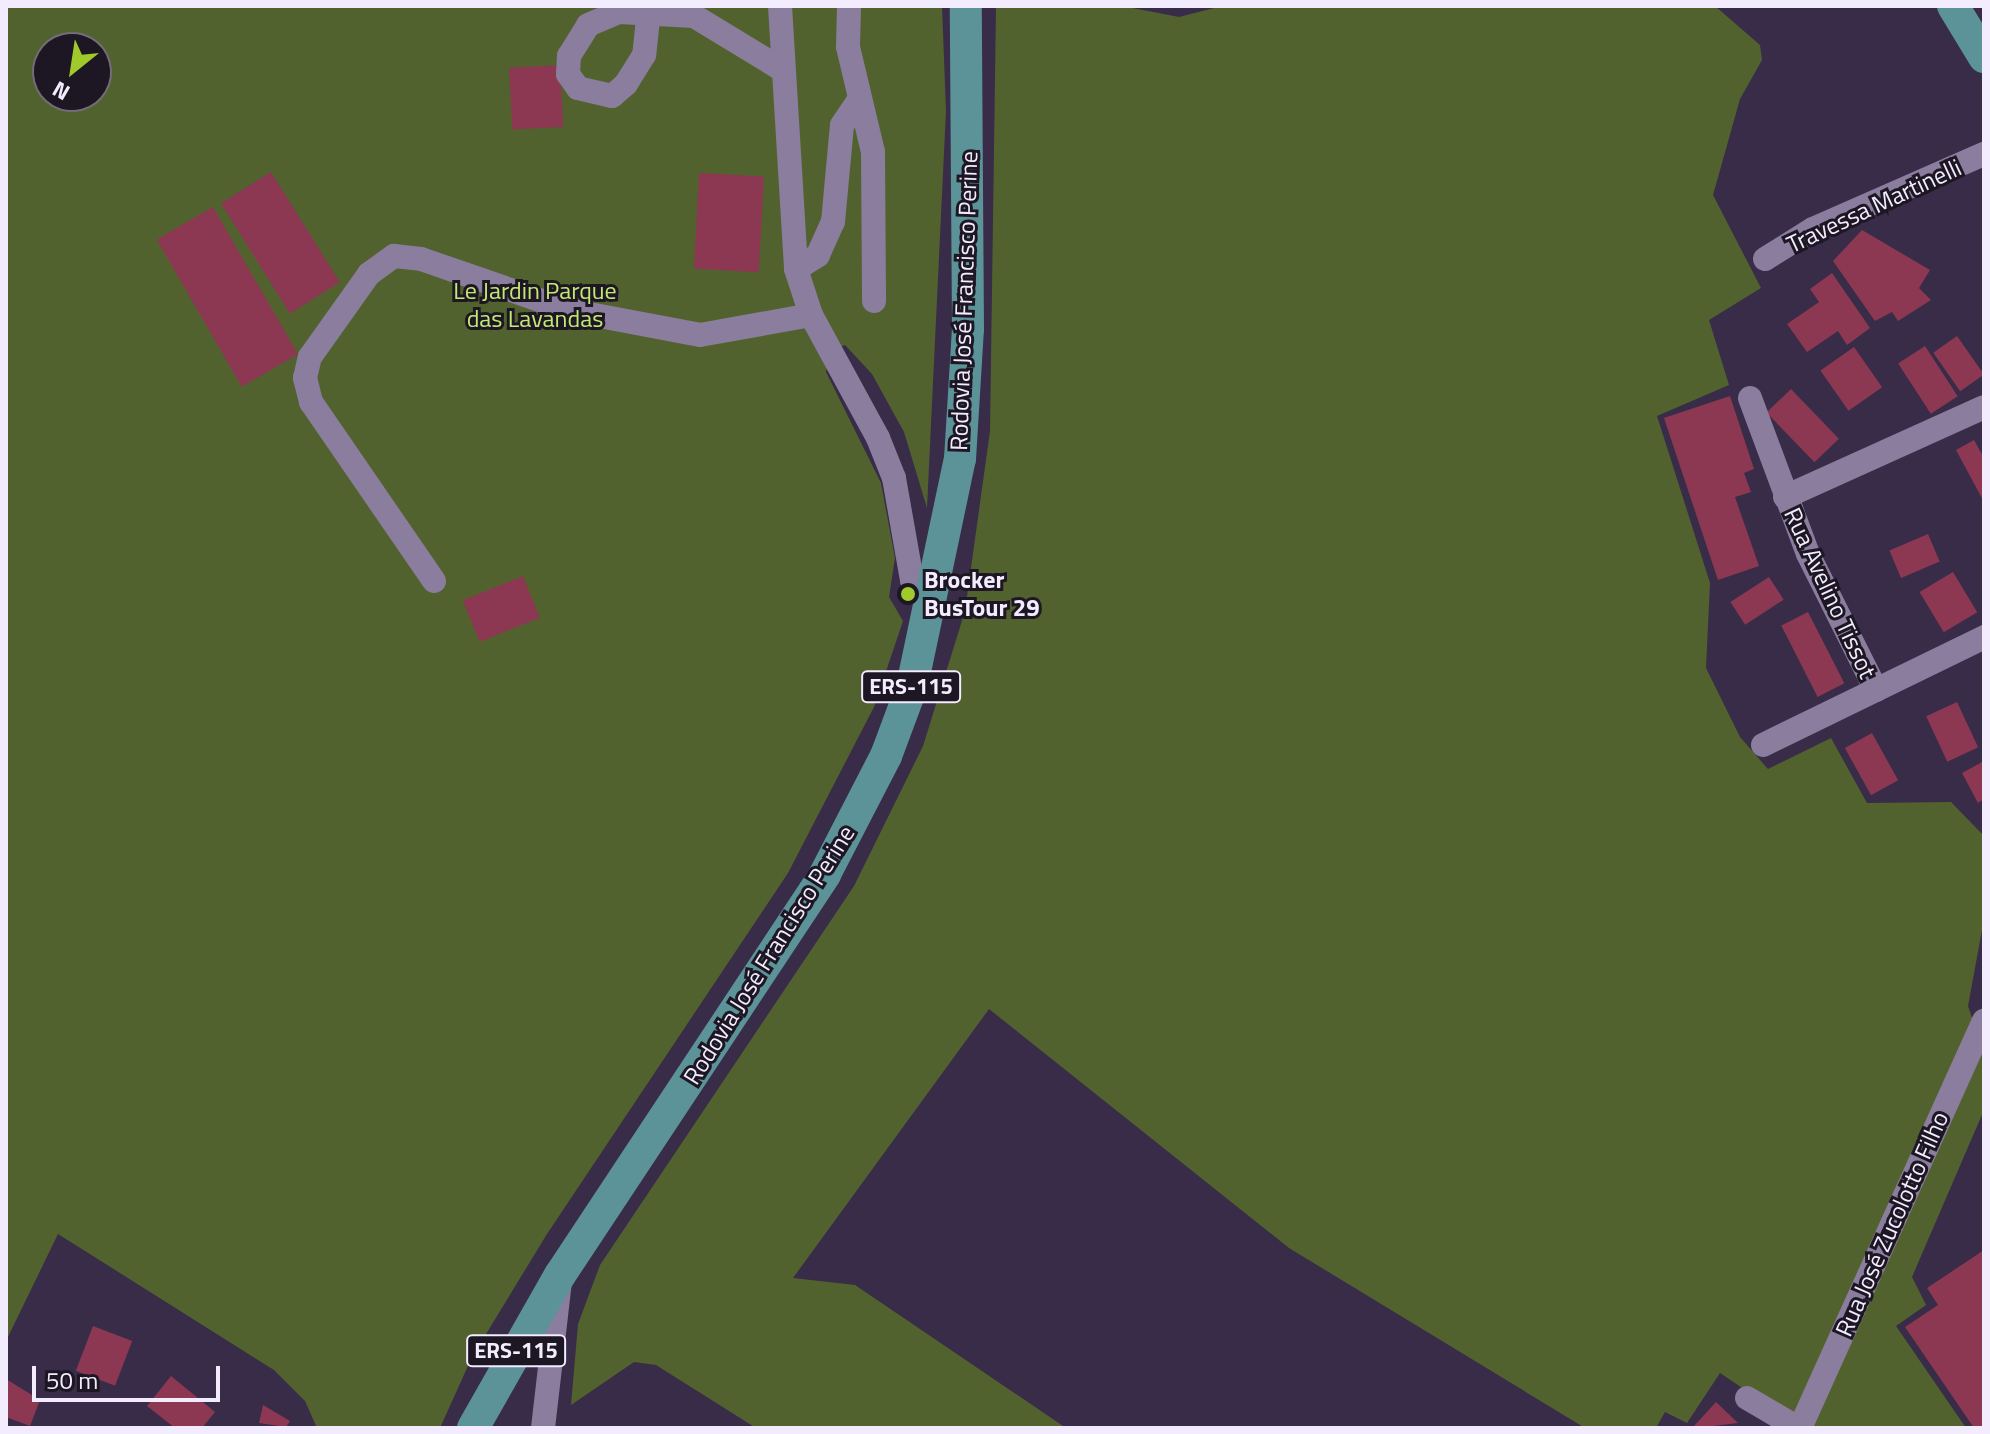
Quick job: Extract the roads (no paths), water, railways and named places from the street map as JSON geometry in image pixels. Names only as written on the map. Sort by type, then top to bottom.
[{"type":"main road","name":"Rodovia José Francisco Perine","points":[[473,1428],[560,1275],[825,874],[886,756],[933,609],[960,459],[968,329],[966,6]]},
{"type":"main road","points":[[1953,6],[1984,57]]},
{"type":"street","points":[[780,6],[781,69],[796,269],[811,315],[878,438],[894,478],[912,580],[933,609]]},
{"type":"street","points":[[849,6],[859,100],[873,152],[874,301]]},
{"type":"street","points":[[648,19],[660,12],[694,16],[781,69]]},
{"type":"street","points":[[796,269],[818,255],[833,222],[842,125],[859,100]]},
{"type":"street","name":"Travessa Martinelli","points":[[1765,259],[1813,229],[1984,154]]},
{"type":"street","points":[[434,581],[311,402],[305,378],[310,357],[369,274],[394,256],[421,259],[568,310],[700,335],[811,315]]},
{"type":"street","name":"Rua Avelino Tissot","points":[[1750,398],[1785,497],[1876,690]]},
{"type":"street","points":[[1785,497],[1984,407]]},
{"type":"street","points":[[1763,745],[1984,637]]},
{"type":"street","name":"Rua José Zucolotto Filho","points":[[1799,1428],[1984,1021]]},
{"type":"street","points":[[543,1428],[560,1275]]},
{"type":"street","points":[[1747,1398],[1799,1428]]},
{"type":"place","name":"Brocker BusTour 29","points":[[908,594]]},
{"type":"park label","name":"Le Jardin Parque das Lavandas","points":[[535,305]]}]
